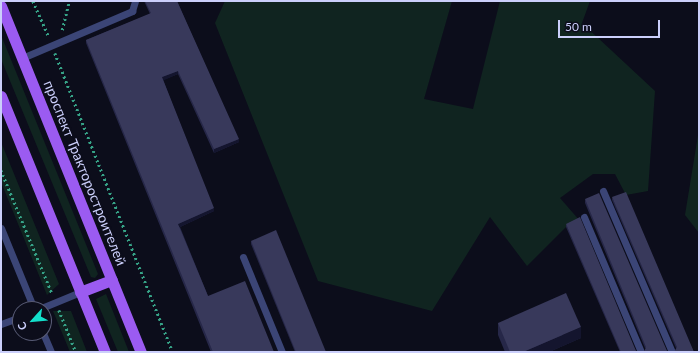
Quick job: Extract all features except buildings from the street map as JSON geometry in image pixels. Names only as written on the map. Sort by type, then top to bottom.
[{"type":"main road","name":"проспект Тракторостроителей","points":[[1,6],[141,352]]},
{"type":"main road","points":[[1,96],[104,352]]},
{"type":"main road","points":[[80,292],[112,280]]},
{"type":"lane","points":[[22,58],[132,11],[135,1]]},
{"type":"lane","points":[[603,191],[672,352]]},
{"type":"lane","points":[[584,217],[641,352]]},
{"type":"lane","points":[[1,228],[31,301]]},
{"type":"lane","points":[[243,257],[282,352]]},
{"type":"lane","points":[[52,304],[80,292]]},
{"type":"lane","points":[[1,324],[12,320]]},
{"type":"lane","points":[[46,341],[51,352]]},
{"type":"path","points":[[33,1],[55,44],[173,352]]},
{"type":"path","points":[[55,44],[68,1]]},
{"type":"path","points":[[1,170],[53,296]]},
{"type":"path","points":[[58,308],[76,352]]},
{"type":"green space","points":[[225,1],[452,1],[424,99],[473,109],[500,1],[590,1],[582,23],[655,91],[648,191],[626,195],[615,174],[593,174],[560,198],[580,221],[566,227],[527,266],[490,217],[432,311],[318,281],[215,23]]},
{"type":"green space","points":[[1,35],[98,274],[95,278],[91,277],[1,59]]},
{"type":"green space","points":[[699,129],[699,233],[685,215]]},
{"type":"green space","points":[[1,142],[59,284],[47,295],[1,182]]},
{"type":"green space","points":[[106,294],[129,352],[118,352],[96,299]]},
{"type":"green space","points":[[53,311],[71,311],[87,352],[70,352]]}]
